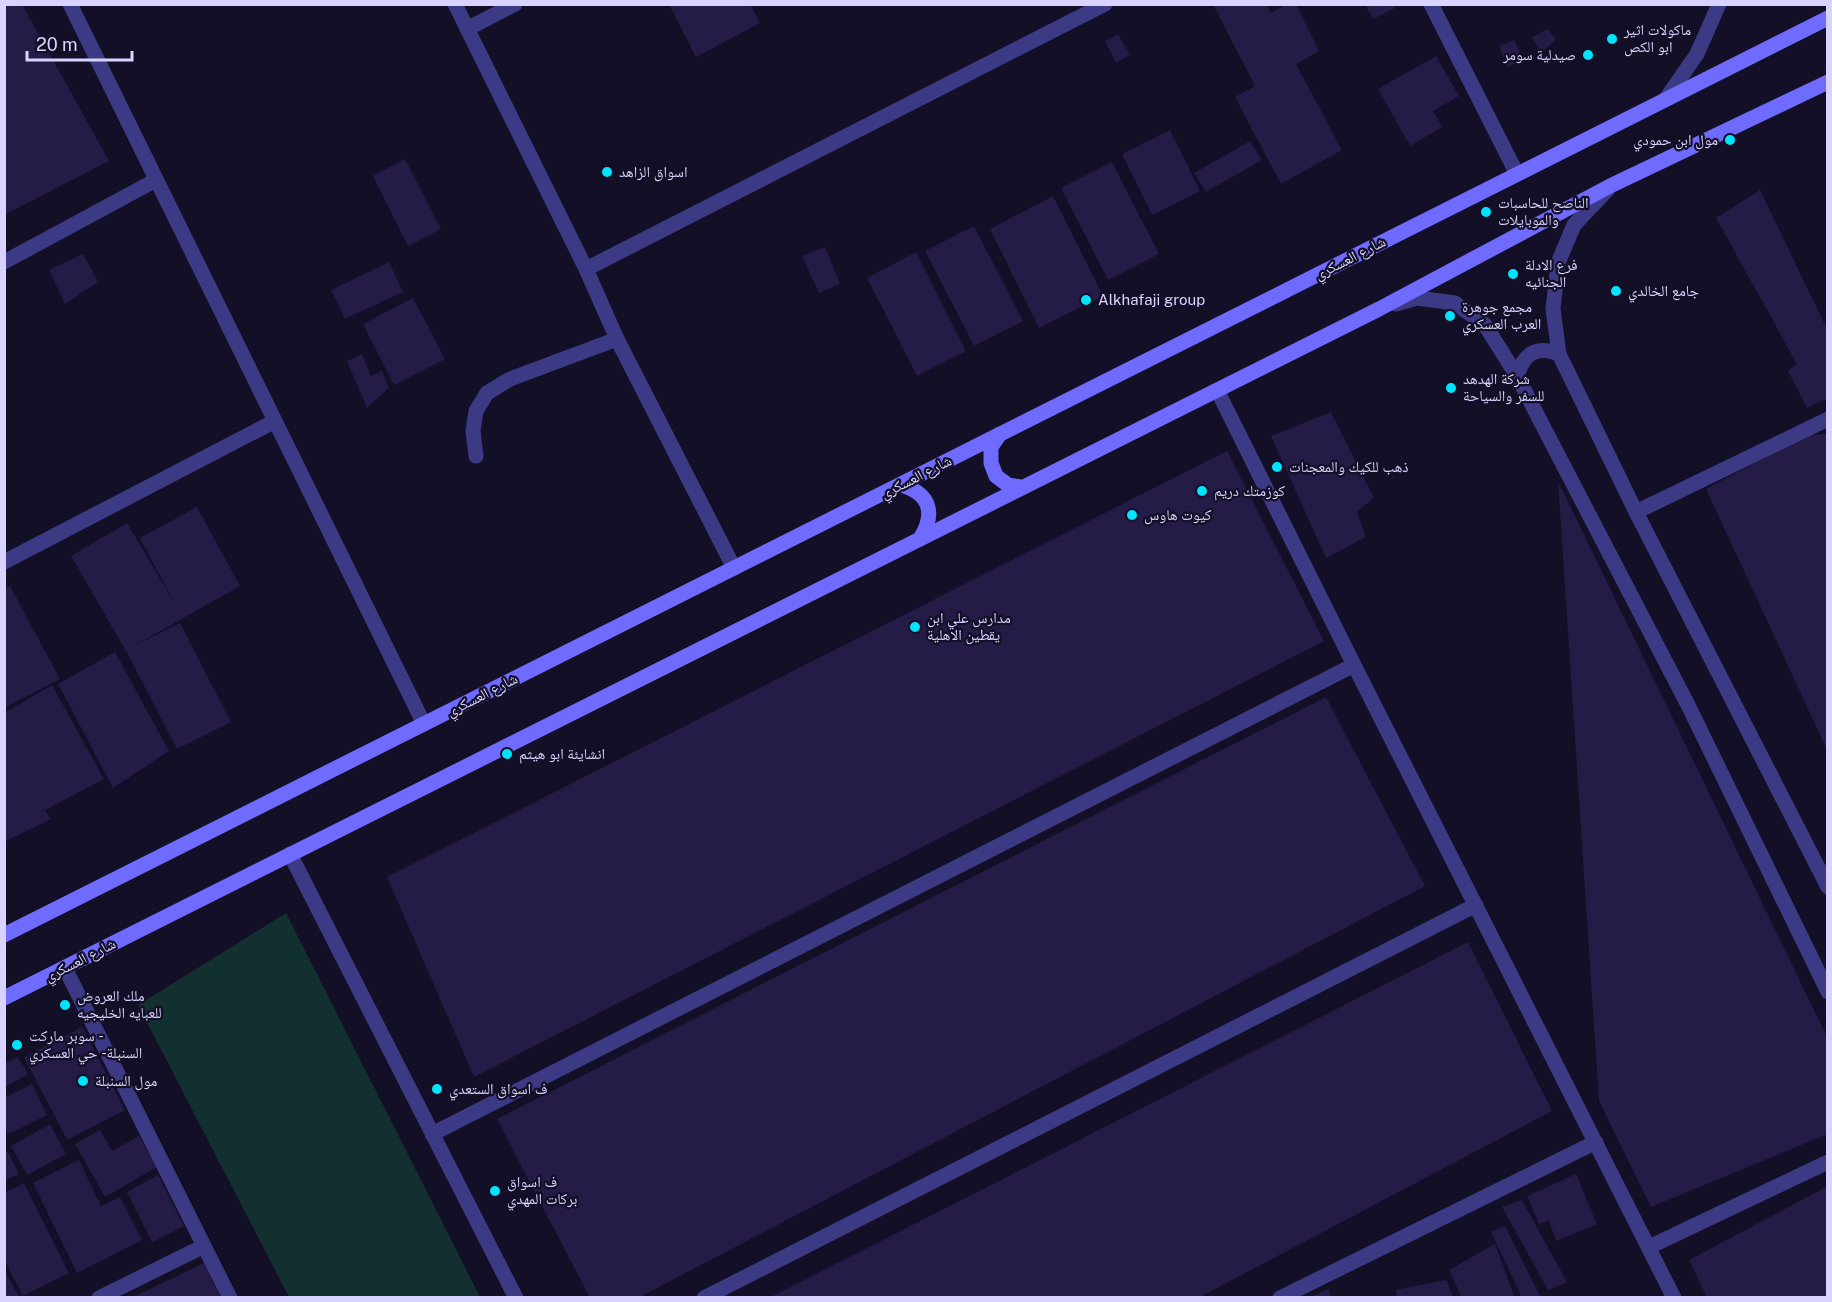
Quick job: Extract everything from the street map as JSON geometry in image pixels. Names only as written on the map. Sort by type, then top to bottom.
[{"type":"main road","name":"شارع العسكري","points":[[4,935],[1827,18]]},
{"type":"main road","name":"شارع العسكري","points":[[4,998],[1379,309],[1610,186],[1827,82]]},
{"type":"main road","points":[[1000,434],[991,447],[991,463],[996,476],[1008,485],[1021,487]]},
{"type":"main road","points":[[901,485],[913,488],[924,497],[930,511],[928,525],[921,537]]},
{"type":"street","points":[[70,4],[424,724]]},
{"type":"street","points":[[455,4],[586,269],[617,339],[734,568]]},
{"type":"street","points":[[467,29],[515,4]]},
{"type":"street","points":[[586,269],[1105,4]]},
{"type":"street","points":[[1431,4],[1517,174]]},
{"type":"street","points":[[1665,100],[1697,54],[1719,4]]},
{"type":"street","points":[[4,262],[156,180]]},
{"type":"street","points":[[1610,186],[1574,225],[1558,263],[1553,309],[1559,354],[1636,512],[1827,887]]},
{"type":"street","points":[[1379,309],[1417,298],[1455,303],[1485,325],[1517,376],[1688,705],[1827,992]]},
{"type":"street","points":[[476,456],[473,431],[476,411],[487,393],[510,379],[617,339]]},
{"type":"street","points":[[1517,376],[1520,365],[1527,356],[1537,351],[1549,350],[1559,354]]},
{"type":"street","points":[[1217,390],[1674,1298]]},
{"type":"street","points":[[1636,512],[1827,419]]},
{"type":"street","points":[[4,562],[275,421]]},
{"type":"street","points":[[432,1134],[1354,665]]},
{"type":"street","points":[[290,855],[516,1298]]},
{"type":"street","points":[[704,1298],[1476,905]]},
{"type":"street","points":[[65,968],[230,1298]]},
{"type":"street","points":[[1280,1298],[1596,1142]]},
{"type":"street","points":[[1649,1247],[1827,1162]]},
{"type":"street","points":[[99,1298],[204,1246]]},
{"type":"green space","points":[[286,913],[480,1297],[289,1297],[138,1005]]},
{"type":"building","points":[[4,4],[22,4],[109,161],[4,215]]},
{"type":"building","points":[[669,4],[750,4],[760,23],[696,57]]},
{"type":"building","points":[[1213,4],[1266,4],[1271,13],[1287,4],[1296,4],[1319,51],[1296,64],[1342,150],[1281,184],[1235,97],[1255,86]]},
{"type":"building","points":[[1365,4],[1394,4],[1395,8],[1373,19]]},
{"type":"building","points":[[1548,29],[1556,40],[1541,53],[1532,37]]},
{"type":"building","points":[[1118,34],[1130,55],[1116,63],[1105,41]]},
{"type":"building","points":[[1514,40],[1523,59],[1508,67],[1499,46]]},
{"type":"building","points":[[1436,56],[1459,96],[1433,111],[1442,127],[1410,146],[1378,89]]},
{"type":"building","points":[[1170,130],[1200,191],[1152,215],[1122,154]]},
{"type":"building","points":[[1250,141],[1262,160],[1206,192],[1194,173]]},
{"type":"building","points":[[405,159],[441,229],[408,246],[373,176]]},
{"type":"building","points":[[1112,162],[1159,254],[1108,280],[1061,188]]},
{"type":"building","points":[[1760,190],[1828,331],[1828,398],[1807,408],[1788,371],[1797,364],[1716,218]]},
{"type":"building","points":[[1053,196],[1103,296],[1039,328],[990,229]]},
{"type":"building","points":[[974,226],[1023,321],[974,346],[925,251]]},
{"type":"building","points":[[825,247],[840,284],[819,293],[802,256]]},
{"type":"building","points":[[916,252],[966,351],[917,376],[867,278]]},
{"type":"building","points":[[83,254],[98,282],[65,304],[49,270]]},
{"type":"building","points":[[389,262],[403,292],[345,319],[331,290]]},
{"type":"building","points":[[413,298],[445,359],[394,385],[363,324]]},
{"type":"building","points":[[362,354],[371,376],[382,371],[389,388],[367,408],[347,361]]},
{"type":"building","points":[[1331,412],[1374,498],[1357,512],[1366,537],[1326,558],[1271,436]]},
{"type":"building","points":[[1828,434],[1828,752],[1706,489],[1808,435]]},
{"type":"building","points":[[1227,451],[1324,641],[474,1077],[387,877]]},
{"type":"building","points":[[1558,481],[1828,1039],[1828,1134],[1651,1207],[1599,1101]]},
{"type":"building","points":[[197,507],[240,586],[134,646],[180,623],[231,722],[177,749],[126,651],[71,556],[127,523],[174,602],[140,538]]},
{"type":"building","points":[[10,586],[60,679],[4,708],[4,589]]},
{"type":"building","points":[[115,652],[169,751],[113,788],[58,684]]},
{"type":"building","points":[[52,685],[104,779],[45,810],[51,819],[4,842],[4,713]]},
{"type":"building","points":[[1326,697],[1425,886],[638,1298],[590,1298],[497,1119]]},
{"type":"building","points":[[1468,942],[1552,1111],[1198,1298],[769,1298]]},
{"type":"building","points":[[82,1027],[125,1110],[67,1140],[24,1057]]},
{"type":"building","points":[[18,1057],[28,1074],[4,1088],[4,1064]]},
{"type":"building","points":[[32,1084],[47,1115],[9,1134],[4,1126],[4,1098]]},
{"type":"building","points":[[50,1124],[66,1154],[27,1175],[11,1146]]},
{"type":"building","points":[[100,1130],[112,1151],[139,1136],[157,1167],[105,1197],[75,1144]]},
{"type":"building","points":[[8,1152],[19,1174],[4,1181],[4,1153]]},
{"type":"building","points":[[79,1160],[101,1206],[120,1197],[142,1240],[77,1273],[33,1183]]},
{"type":"building","points":[[1576,1174],[1597,1224],[1556,1241],[1549,1220],[1539,1224],[1527,1196]]},
{"type":"building","points":[[158,1175],[184,1226],[152,1242],[127,1192]]},
{"type":"building","points":[[24,1183],[69,1273],[23,1296],[4,1259],[4,1193]]},
{"type":"building","points":[[1828,1186],[1828,1298],[1707,1298],[1689,1260]]},
{"type":"building","points":[[1522,1200],[1567,1282],[1548,1290],[1502,1207]]},
{"type":"building","points":[[1505,1226],[1541,1298],[1522,1298],[1491,1232]]},
{"type":"building","points":[[1495,1244],[1515,1298],[1462,1298],[1449,1270]]},
{"type":"building","points":[[204,1263],[221,1298],[131,1298]]},
{"type":"building","points":[[4,1270],[20,1298],[4,1298]]},
{"type":"building","points":[[1446,1280],[1454,1298],[1398,1298],[1395,1290]]},
{"type":"building","points":[[1328,1289],[1332,1298],[1308,1298]]},
{"type":"place","name":"ماكولات اثير ابو الكص","points":[[1612,39]]},
{"type":"place","name":"صيدلية سومر","points":[[1588,55]]},
{"type":"place","name":"مول ابن حمودي","points":[[1730,140]]},
{"type":"place","name":"اسواق الزاهد","points":[[607,172]]},
{"type":"place","name":"الناصح للحاسبات والموبايلات","points":[[1486,212]]},
{"type":"place","name":"فرع الادلة الجنائيه","points":[[1513,274]]},
{"type":"place","name":"جامع الخالدي","points":[[1616,291]]},
{"type":"place","name":"Alkhafaji group","points":[[1086,300]]},
{"type":"place","name":"مجمع جوهرة العرب العسكري","points":[[1450,316]]},
{"type":"place","name":"شركة الهدهد للسفر والسياحة","points":[[1451,388]]},
{"type":"place","name":"ذهب للكيك والمعجنات","points":[[1277,467]]},
{"type":"place","name":"كوزمتك دريم","points":[[1202,491]]},
{"type":"place","name":"كيوت هاوس","points":[[1132,515]]},
{"type":"place","name":"مدارس علي ابن يقطين الاهلية","points":[[915,627]]},
{"type":"place","name":"انشايئة ابو هيثم","points":[[507,754]]},
{"type":"place","name":"ملك العروض للعبايه الخليجيه","points":[[65,1005]]},
{"type":"place","name":"سوبر ماركت - السنبلة - حي العسكري","points":[[17,1045]]},
{"type":"place","name":"مول السنبلة","points":[[83,1081]]},
{"type":"place","name":"ف اسواق الستعدي","points":[[437,1089]]},
{"type":"place","name":"ف اسواق بركات المهدي","points":[[495,1191]]}]
